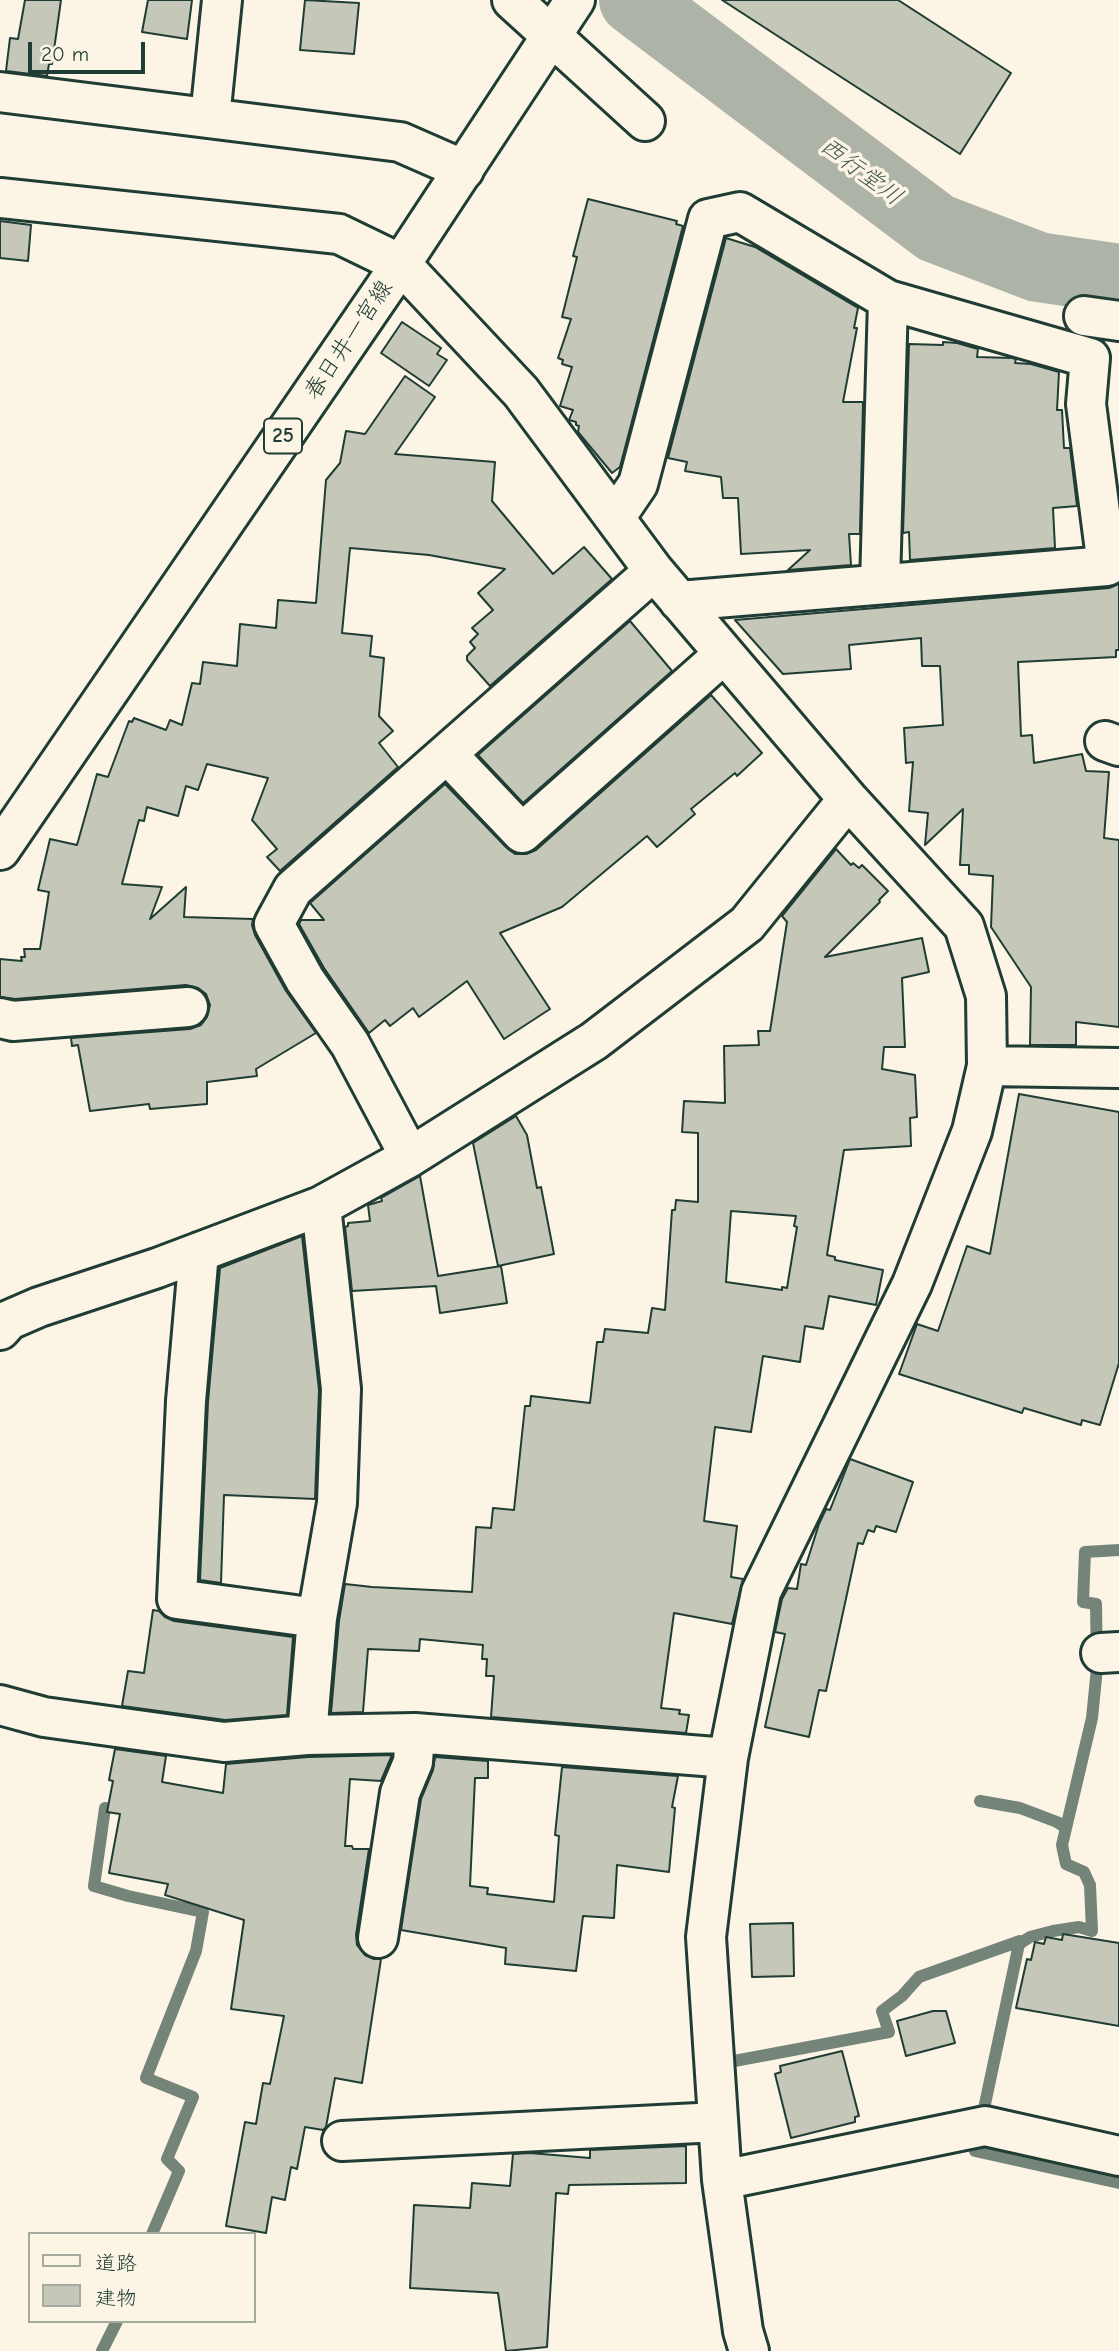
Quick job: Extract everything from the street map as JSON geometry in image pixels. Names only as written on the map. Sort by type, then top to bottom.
[{"type":"street","points":[[211,118],[222,0]]},
{"type":"street","points":[[512,0],[563,18],[645,121]]},
{"type":"street","name":"春日井一宮線","points":[[0,850],[401,264],[563,18]]},
{"type":"street","points":[[0,92],[400,142],[464,170]]},
{"type":"street","points":[[0,198],[339,234],[401,264],[521,392],[654,572],[848,799],[964,926],[986,996],[987,1066],[972,1131],[912,1284],[761,1592],[728,1758],[706,1937],[722,2180],[743,2331],[749,2351]]},
{"type":"street","points":[[615,518],[638,484],[708,219],[740,212],[888,300],[1090,358],[1086,404],[1107,566],[679,601]]},
{"type":"street","points":[[880,584],[888,300]]},
{"type":"street","points":[[410,1157],[350,1044],[305,980],[274,924],[293,889],[654,572]]},
{"type":"street","points":[[447,754],[522,833],[724,654]]},
{"type":"street","points":[[0,1330],[9,1320],[39,1307],[199,1252],[321,1206],[410,1157],[593,1041],[747,924],[848,799]]},
{"type":"street","points":[[0,1018],[13,1021],[188,1007]]},
{"type":"street","points":[[987,1066],[1119,1068]]},
{"type":"street","points":[[307,1735],[317,1618],[337,1503],[341,1389],[321,1206]]},
{"type":"street","points":[[199,1252],[186,1401],[177,1599],[317,1618]]},
{"type":"street","points":[[0,1705],[44,1717],[224,1742],[307,1735],[415,1733],[728,1758]]},
{"type":"street","points":[[378,1938],[400,1793],[413,1762],[415,1733]]},
{"type":"street","points":[[342,2141],[718,2122]]},
{"type":"street","points":[[722,2180],[985,2126],[1119,2156]]},
{"type":"building","points":[[25,0],[61,0],[52,64],[49,64],[47,76],[6,71],[10,38],[18,39]]},
{"type":"building","points":[[148,0],[192,0],[187,39],[142,32]]},
{"type":"building","points":[[305,0],[359,3],[354,54],[300,50]]},
{"type":"building","points":[[722,0],[898,0],[1011,73],[960,154]]},
{"type":"building","points":[[588,199],[677,221],[676,224],[683,226],[620,467],[612,473],[578,432],[579,426],[576,422],[569,420],[573,410],[560,406],[572,367],[562,364],[563,360],[558,358],[571,319],[562,317],[577,257],[573,256]]},
{"type":"building","points":[[0,221],[31,225],[28,261],[0,258]]},
{"type":"building","points":[[726,238],[755,247],[858,308],[854,328],[857,328],[843,402],[863,402],[860,534],[849,534],[851,565],[788,570],[810,550],[741,554],[738,498],[723,498],[721,477],[685,471],[687,462],[668,458]]},
{"type":"building","points":[[402,322],[441,348],[437,354],[447,360],[429,386],[381,353]]},
{"type":"building","points":[[943,342],[978,349],[977,357],[1012,358],[1016,359],[1015,363],[1031,364],[1059,372],[1057,410],[1062,410],[1064,448],[1070,448],[1077,506],[1053,508],[1055,548],[910,560],[909,532],[903,533],[909,344],[943,345]]},
{"type":"building","points":[[405,376],[435,397],[395,454],[495,462],[492,501],[553,574],[584,547],[612,579],[490,686],[467,660],[467,656],[475,648],[470,642],[478,634],[472,628],[493,610],[478,593],[505,569],[429,555],[350,548],[342,633],[372,636],[370,656],[384,658],[379,716],[393,731],[379,743],[398,767],[280,871],[267,857],[277,849],[252,820],[268,778],[207,764],[198,790],[186,786],[178,816],[147,807],[144,821],[139,820],[122,884],[162,887],[150,919],[186,887],[184,917],[253,919],[255,935],[286,991],[316,1033],[256,1069],[257,1076],[207,1082],[207,1104],[150,1109],[149,1104],[90,1111],[78,1045],[72,1046],[71,1038],[190,1029],[201,1025],[207,1017],[210,1005],[206,994],[198,988],[186,985],[15,999],[0,997],[0,959],[22,961],[21,957],[25,957],[24,949],[40,949],[49,892],[38,890],[50,839],[77,845],[97,774],[108,777],[129,721],[132,722],[134,718],[166,730],[170,720],[182,725],[192,683],[200,684],[203,662],[237,666],[240,624],[276,628],[278,600],[316,603],[326,480],[340,463],[346,431],[365,434]]},
{"type":"building","points":[[1119,584],[1119,650],[1116,650],[1116,657],[1018,662],[1021,736],[1032,735],[1034,763],[1082,754],[1086,771],[1109,772],[1104,838],[1119,840],[1119,1027],[1076,1022],[1076,1045],[1030,1045],[1031,987],[991,927],[993,876],[969,874],[969,865],[960,865],[963,809],[925,845],[928,813],[909,811],[913,762],[906,763],[904,728],[943,725],[940,666],[922,666],[921,638],[849,645],[851,669],[783,674],[735,620],[1109,588]]},
{"type":"building","points":[[630,621],[672,671],[523,803],[478,755]]},
{"type":"building","points":[[711,695],[762,753],[737,776],[735,773],[691,809],[695,814],[657,847],[647,836],[562,907],[500,933],[550,1009],[504,1039],[467,981],[419,1017],[413,1008],[390,1026],[385,1020],[369,1033],[324,968],[299,924],[301,920],[324,920],[310,903],[445,784],[515,854],[536,850]]},
{"type":"building","points":[[836,849],[851,865],[853,863],[859,868],[862,865],[888,891],[825,957],[922,938],[929,972],[902,978],[905,1047],[884,1047],[882,1069],[915,1075],[917,1117],[910,1118],[911,1146],[844,1150],[827,1255],[835,1257],[835,1260],[883,1270],[876,1305],[829,1296],[823,1329],[805,1326],[800,1362],[763,1356],[751,1432],[715,1427],[704,1521],[737,1526],[731,1577],[743,1579],[732,1624],[674,1613],[661,1708],[680,1710],[679,1714],[689,1715],[686,1733],[491,1717],[494,1676],[486,1676],[487,1659],[482,1659],[483,1645],[420,1639],[419,1651],[368,1649],[363,1712],[331,1713],[345,1584],[472,1592],[476,1527],[491,1528],[493,1508],[514,1510],[525,1406],[530,1406],[531,1396],[590,1403],[597,1342],[603,1342],[605,1329],[648,1333],[652,1308],[665,1310],[672,1210],[675,1210],[676,1200],[698,1202],[698,1133],[682,1132],[684,1101],[725,1103],[724,1046],[759,1045],[758,1031],[770,1031],[787,922],[782,916]],"holes":[[[731,1211],[796,1216],[794,1226],[797,1227],[787,1288],[782,1287],[782,1290],[726,1282]]]},
{"type":"building","points":[[1019,1094],[1119,1112],[1119,1363],[1100,1425],[1082,1420],[1081,1425],[1024,1408],[1022,1413],[899,1374],[917,1324],[938,1331],[967,1246],[990,1254]]},
{"type":"building","points":[[516,1116],[527,1135],[537,1188],[541,1187],[554,1254],[498,1266],[473,1143]]},
{"type":"building","points":[[420,1176],[438,1276],[501,1266],[507,1303],[440,1313],[436,1286],[352,1291],[345,1227],[348,1223],[370,1221],[368,1205],[382,1201],[381,1198]]},
{"type":"building","points":[[302,1236],[319,1390],[315,1499],[224,1495],[221,1583],[200,1580],[208,1402],[220,1268]]},
{"type":"building","points":[[850,1459],[913,1482],[896,1532],[876,1526],[874,1532],[868,1530],[863,1544],[858,1543],[826,1691],[819,1690],[809,1737],[765,1727],[785,1634],[775,1632],[782,1599],[788,1588],[797,1589],[801,1564],[806,1565],[819,1524],[826,1509],[830,1510]]},
{"type":"building","points":[[153,1610],[174,1621],[293,1637],[287,1715],[225,1720],[122,1706],[128,1671],[144,1673]]},
{"type":"building","points":[[115,1749],[166,1756],[162,1782],[223,1793],[226,1764],[308,1757],[392,1755],[381,1781],[350,1779],[345,1846],[369,1849],[356,1935],[357,1945],[365,1955],[381,1959],[362,2083],[335,2078],[326,2127],[323,2130],[305,2127],[297,2169],[291,2167],[285,2200],[272,2197],[266,2233],[226,2226],[245,2122],[256,2124],[263,2083],[270,2084],[284,2016],[231,2009],[244,1920],[165,1895],[168,1884],[109,1873],[120,1814],[107,1812]]},
{"type":"building","points":[[435,1757],[488,1761],[488,1778],[475,1778],[470,1886],[488,1888],[487,1894],[554,1902],[559,1836],[555,1835],[562,1767],[678,1776],[672,1807],[675,1808],[669,1872],[617,1865],[614,1918],[583,1916],[576,1971],[505,1964],[506,1948],[401,1930],[421,1799],[433,1770]]},
{"type":"building","points":[[793,1923],[794,1976],[752,1977],[750,1924]]},
{"type":"building","points":[[1063,1934],[1119,1943],[1119,2026],[1016,2008],[1027,1959],[1031,1960],[1035,1942],[1044,1944],[1046,1937],[1062,1940]]},
{"type":"building","points":[[933,2011],[946,2011],[955,2043],[906,2056],[897,2021]]},
{"type":"building","points":[[842,2051],[859,2116],[855,2117],[855,2122],[791,2138],[775,2074],[781,2072],[780,2066]]},
{"type":"building","points":[[686,2146],[686,2183],[569,2185],[568,2194],[556,2193],[547,2347],[506,2351],[498,2293],[410,2288],[414,2205],[470,2208],[472,2183],[510,2186],[513,2154],[590,2158],[590,2150]]},
{"type":"waterway","name":"西行堂川","points":[[634,0],[936,228],[1038,267],[1119,279]]},
{"type":"waterway","points":[[1119,1550],[1085,1552],[1083,1602],[1096,1604],[1097,1668],[1092,1718],[1062,1845],[1066,1864],[1084,1872],[1090,1885],[1092,1931],[1079,1927],[1053,1931],[1030,1937],[1019,1944],[975,2151],[1119,2183]]},
{"type":"waterway","points":[[980,1801],[1020,1808],[1066,1828]]},
{"type":"waterway","points":[[105,1808],[94,1886],[203,1912],[196,1951],[146,2078],[193,2097],[167,2159],[179,2171],[153,2232]]},
{"type":"waterway","points":[[729,2062],[889,2032],[882,2011],[902,1996],[919,1977],[1020,1941],[1021,1943]]},
{"type":"waterway","points":[[102,2351],[116,2323]]}]
